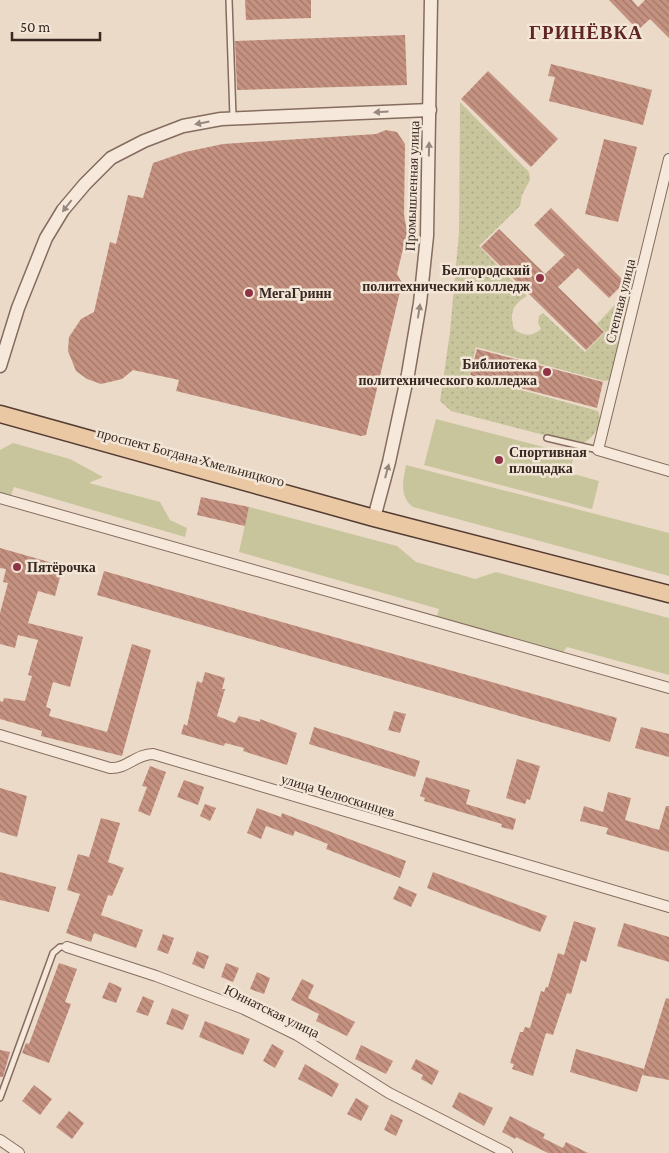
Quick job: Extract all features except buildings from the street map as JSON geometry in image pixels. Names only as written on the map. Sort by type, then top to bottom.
[{"type":"main road","name":"проспект Богдана Хмельницкого","points":[[0,405],[368,505],[374,518]]},
{"type":"main road","name":"проспект Богдана Хмельницкого","points":[[0,414],[374,518],[669,594]]},
{"type":"street","name":"Промышленная улица","points":[[374,518],[389,462],[408,374],[420,303],[427,236],[431,0]]},
{"type":"street","points":[[0,366],[4,341],[46,238],[63,210],[85,184],[112,158],[144,141],[183,126],[234,118],[430,110]]},
{"type":"street","name":"Степная улица","points":[[598,450],[664,199],[669,159]]},
{"type":"street","points":[[598,450],[669,471]]},
{"type":"street","points":[[0,498],[669,688]]},
{"type":"street","name":"улица Челюскинцев","points":[[0,735],[110,768],[123,767],[141,756],[153,754],[669,907]]},
{"type":"street","name":"Юннатская улица","points":[[67,947],[156,976],[244,1009],[297,1035],[390,1093],[507,1153]]},
{"type":"street","points":[[0,1140],[19,1153]]},
{"type":"lane","points":[[229,0],[234,118]]},
{"type":"lane","points":[[547,438],[598,450]]},
{"type":"lane","points":[[0,1098],[53,953],[60,947],[67,947]]},
{"type":"shaded area","points":[[460,102],[529,172],[530,180],[522,195],[520,206],[479,246],[527,296],[518,302],[513,310],[514,329],[528,335],[538,332],[541,329],[538,323],[539,316],[543,313],[585,352],[605,332],[597,324],[634,284],[636,288],[610,380],[604,381],[476,347],[469,376],[598,411],[599,421],[596,432],[584,443],[579,444],[451,411],[440,401],[450,332],[459,232]]},
{"type":"shaded area","name":"Спортивная площадка","points":[[436,419],[574,455],[570,473],[599,481],[592,509],[424,465]]},
{"type":"shaded area","points":[[13,443],[70,459],[103,477],[89,483],[160,502],[170,520],[187,528],[185,537],[14,487],[10,498],[0,494],[0,450]]},
{"type":"shaded area","points":[[406,465],[669,533],[669,576],[413,507],[406,498],[403,488]]},
{"type":"shaded area","points":[[249,507],[397,546],[416,562],[475,579],[496,572],[669,618],[669,675],[567,647],[561,655],[436,619],[439,609],[239,552]]},
{"type":"place","name":"Белгородский политехнический колледж","points":[[540,278]]},
{"type":"place","name":"МегаГринн","points":[[249,293]]},
{"type":"place","name":"Библиотека политехнического колледжа","points":[[547,372]]},
{"type":"place","name":"Спортивная площадка","points":[[499,460]]},
{"type":"place","name":"Пятёрочка","points":[[17,567]]},
{"type":"district","name":"ГРИНЁВКА","points":[[586,32]]}]
